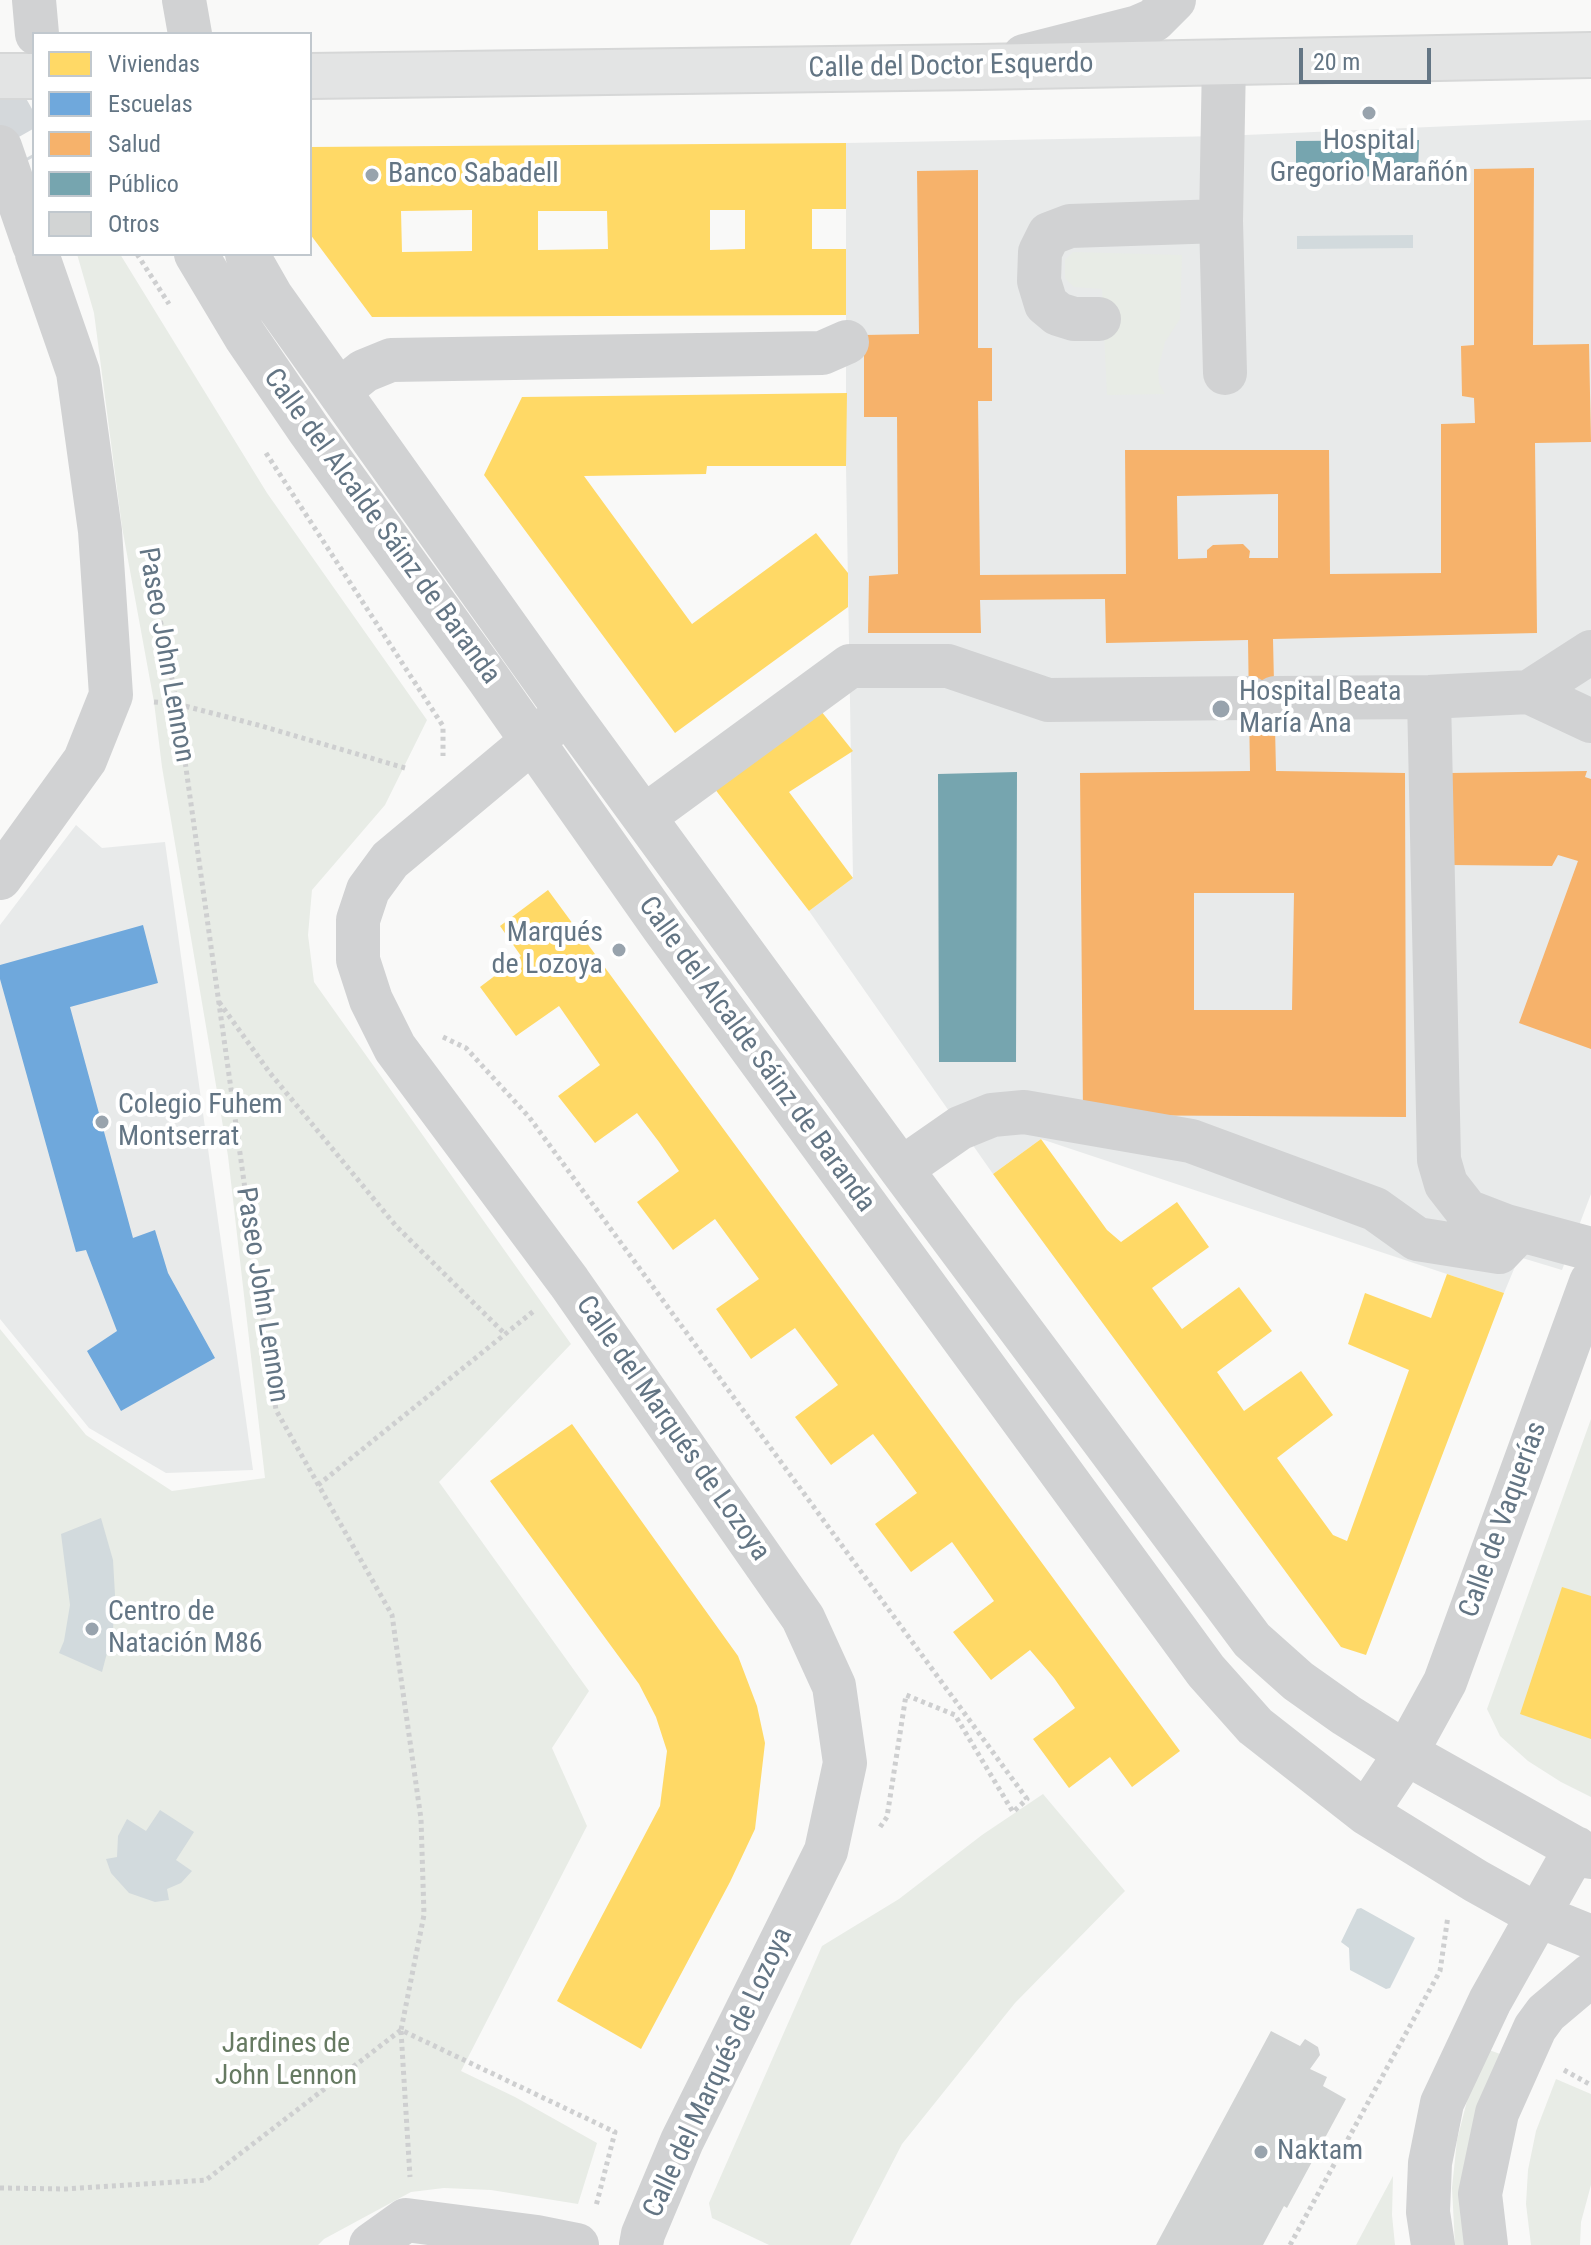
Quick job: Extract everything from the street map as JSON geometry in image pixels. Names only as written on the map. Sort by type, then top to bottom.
[{"type":"main road","name":"Calle del Doctor Esquerdo","points":[[312,76],[1591,55]]},
{"type":"main road","points":[[0,76],[32,76]]},
{"type":"street","points":[[34,0],[37,32]]},
{"type":"street","points":[[184,0],[190,32]]},
{"type":"street","points":[[979,67],[1138,27],[1154,20],[1174,0]]},
{"type":"street","points":[[1224,61],[1221,221],[1225,373]]},
{"type":"street","points":[[0,147],[32,239]]},
{"type":"street","points":[[1099,319],[1074,319],[1058,314],[1046,304],[1039,281],[1040,252],[1049,234],[1070,226],[1221,221]]},
{"type":"street","points":[[0,878],[85,760],[111,695],[100,531],[78,372],[38,256]]},
{"type":"street","name":"Calle del Alcalde Sáinz de Baranda","points":[[197,256],[245,336],[309,430],[672,940],[1206,1671],[1255,1726],[1366,1813],[1537,1915],[1587,1927]]},
{"type":"street","name":"Calle del Alcalde Sáinz de Baranda","points":[[248,256],[271,296],[562,705],[901,1169],[1252,1640],[1298,1681],[1406,1753],[1584,1853]]},
{"type":"street","name":"Calle del Alcalde Sáinz de Baranda","points":[[339,391],[364,371],[391,360],[822,353],[847,342]]},
{"type":"street","points":[[1529,692],[1591,652]]},
{"type":"street","points":[[645,816],[850,666],[948,666],[1048,700],[1429,697],[1529,692],[1591,721]]},
{"type":"street","points":[[1429,697],[1439,1160],[1446,1184],[1467,1211],[1520,1230],[1591,1249]]},
{"type":"street","name":"Calle del Marqués de Lozoya","points":[[562,705],[551,728],[390,860],[368,890],[358,920],[358,960],[371,1000],[395,1048],[569,1282],[803,1618],[834,1686],[845,1763],[826,1851],[682,2141],[641,2245]]},
{"type":"street","points":[[901,1169],[960,1128],[992,1115],[1024,1112],[1191,1141],[1375,1209],[1417,1239],[1499,1252],[1520,1230]]},
{"type":"street","name":"Calle de Vaquerías","points":[[1406,1753],[1445,1682],[1591,1282]]},
{"type":"street","points":[[1366,1813],[1406,1753]]},
{"type":"street","points":[[1433,2245],[1428,2212],[1430,2163],[1442,2103],[1537,1915],[1584,1853]]},
{"type":"street","points":[[1466,1874],[1500,1945],[1506,1973]]},
{"type":"street","points":[[1486,2245],[1480,2194],[1497,2113],[1535,2028],[1546,2013],[1587,1927]]},
{"type":"street","points":[[1546,2013],[1591,1975]]},
{"type":"street","points":[[371,2245],[406,2220],[577,2245]]},
{"type":"path","points":[[138,256],[171,306]]},
{"type":"path","points":[[265,451],[443,726],[443,756]]},
{"type":"path","name":"Paseo John Lennon","points":[[149,564],[177,704],[276,1410],[392,1615],[421,1819],[424,1915],[401,2030],[411,2192],[406,2220]]},
{"type":"path","points":[[177,704],[405,768]]},
{"type":"path","points":[[219,1001],[270,1073],[396,1226],[505,1334]]},
{"type":"path","points":[[433,1032],[466,1048],[529,1117],[1027,1799],[1013,1812],[955,1715]]},
{"type":"path","points":[[318,1485],[569,1282]]},
{"type":"path","points":[[1290,2245],[1440,1971],[1466,1874]]},
{"type":"path","points":[[0,2188],[66,2189],[206,2180],[401,2030],[615,2132],[596,2207]]},
{"type":"shaded area","name":"Hospital Beata María Ana","points":[[1591,120],[1591,1194],[1562,1270],[1519,1257],[1504,1293],[1041,1139],[993,1174],[809,911],[853,878],[846,466],[846,143],[1222,136]]},
{"type":"shaded area","points":[[1413,235],[1413,248],[1297,249],[1297,236]]},
{"type":"shaded area","name":"Colegio Fuhem Montserrat","points":[[76,825],[102,848],[165,842],[253,1470],[166,1473],[89,1428],[0,1319],[0,925]]},
{"type":"shaded area","points":[[101,1518],[113,1560],[115,1595],[113,1630],[102,1672],[59,1653],[70,1605],[61,1534]]},
{"type":"shaded area","points":[[160,1810],[194,1832],[176,1860],[192,1871],[181,1883],[167,1889],[169,1900],[155,1902],[129,1893],[111,1873],[106,1859],[117,1857],[118,1836],[127,1819],[146,1831]]},
{"type":"shaded area","points":[[1361,1908],[1415,1938],[1390,1988],[1386,1989],[1350,1970],[1349,1948],[1341,1942],[1357,1909]]},
{"type":"green space","points":[[1073,252],[1182,255],[1180,319],[1165,342],[1158,370],[1159,383],[1165,394],[1107,395],[1102,289],[1074,287],[1065,278],[1065,260]]},
{"type":"green space","name":"Jardines de John Lennon","points":[[78,256],[121,256],[267,493],[427,720],[385,805],[312,890],[308,935],[314,982],[571,1344],[439,1482],[589,1691],[552,1748],[587,1826],[461,2071],[597,2143],[578,2204],[491,2190],[444,2188],[411,2192],[318,2245],[0,2245],[0,1329],[86,1435],[172,1491],[265,1478],[228,1156],[162,767],[154,702],[122,527],[94,313]]},
{"type":"green space","points":[[1591,1419],[1591,1797],[1528,1761],[1500,1736],[1487,1709]]},
{"type":"green space","points":[[1043,1794],[1125,1891],[1015,2003],[902,2144],[850,2245],[769,2245],[712,2218],[709,2203],[822,1946],[899,1899],[982,1835]]},
{"type":"green space","points":[[1489,2050],[1503,2055],[1470,2245],[1455,2245],[1452,2188],[1457,2140],[1468,2097]]},
{"type":"green space","points":[[1556,2079],[1591,2094],[1591,2185],[1581,2222],[1580,2245],[1531,2245],[1526,2204],[1528,2170],[1536,2131]]},
{"type":"green space","points":[[1393,2176],[1395,2245],[1356,2245]]},
{"type":"building: Viviendas","points":[[846,143],[846,209],[812,209],[812,249],[846,249],[846,315],[372,317],[312,237],[312,147]],"holes":[[[472,210],[472,251],[402,252],[401,211]],[[710,210],[745,210],[745,249],[710,250]],[[538,211],[607,211],[608,249],[538,250]]]},
{"type":"building: Viviendas","points":[[847,393],[846,466],[707,466],[706,474],[584,476],[692,624],[816,533],[848,573],[848,607],[675,733],[484,475],[522,397]]},
{"type":"building: Viviendas","points":[[817,706],[853,751],[789,792],[853,878],[809,911],[711,784]]},
{"type":"building: Viviendas","points":[[548,890],[1180,1751],[1132,1787],[1110,1757],[1069,1788],[1033,1739],[1075,1708],[1054,1678],[1030,1650],[991,1680],[953,1632],[994,1601],[952,1542],[911,1572],[875,1524],[917,1493],[895,1463],[873,1434],[831,1465],[795,1417],[838,1385],[795,1328],[751,1359],[716,1309],[759,1279],[715,1219],[673,1250],[637,1202],[679,1171],[659,1142],[637,1113],[595,1143],[558,1096],[600,1065],[559,1006],[516,1036],[480,987],[521,956],[500,926]]},
{"type":"building: Viviendas","points":[[1041,1139],[1107,1230],[1121,1242],[1177,1202],[1209,1247],[1152,1288],[1182,1329],[1239,1287],[1272,1331],[1217,1372],[1244,1411],[1301,1371],[1333,1415],[1277,1458],[1333,1535],[1347,1541],[1409,1370],[1348,1344],[1365,1293],[1431,1318],[1447,1274],[1504,1293],[1366,1655],[1341,1647],[993,1174]]},
{"type":"building: Viviendas","points":[[572,1424],[738,1656],[757,1706],[765,1743],[755,1829],[641,2049],[557,2001],[660,1806],[667,1751],[656,1717],[639,1684],[490,1481]]},
{"type":"building: Viviendas","points":[[1562,1587],[1591,1596],[1591,1739],[1520,1714]]},
{"type":"building: Escuelas","points":[[143,925],[158,983],[70,1007],[133,1238],[155,1230],[168,1273],[215,1358],[121,1411],[87,1351],[117,1331],[86,1250],[76,1252],[0,979],[0,965]]},
{"type":"building: Salud","points":[[1534,168],[1533,345],[1589,344],[1591,442],[1535,443],[1537,633],[1273,639],[1276,771],[1405,773],[1406,1117],[1083,1115],[1080,773],[1250,771],[1248,640],[1106,643],[1105,599],[980,600],[981,633],[868,633],[869,576],[898,574],[897,417],[864,417],[864,335],[919,334],[917,171],[978,170],[978,348],[992,348],[992,401],[978,401],[980,575],[1126,574],[1125,450],[1329,450],[1330,574],[1441,573],[1441,424],[1475,423],[1474,398],[1462,396],[1461,346],[1474,345],[1474,169]],"holes":[[[1278,494],[1278,558],[1249,558],[1250,551],[1243,544],[1213,545],[1207,550],[1207,558],[1178,559],[1177,496]],[[1194,893],[1294,893],[1292,1010],[1194,1010]]]},
{"type":"building: Salud","points":[[1587,771],[1585,777],[1591,779],[1591,1049],[1519,1023],[1578,861],[1558,855],[1552,866],[1450,865],[1450,773]]},
{"type":"building: Público","points":[[1419,140],[1418,176],[1296,177],[1296,141]]},
{"type":"building: Público","points":[[1017,772],[1016,1062],[939,1062],[938,774]]},
{"type":"building: Otros","name":"Naktam","points":[[1271,2031],[1300,2046],[1305,2039],[1318,2047],[1320,2055],[1310,2069],[1327,2077],[1323,2086],[1346,2099],[1287,2208],[1284,2206],[1263,2245],[1156,2245]]},
{"type":"tunnel","points":[[0,97],[32,153]]},
{"type":"place","name":"Hospital Gregorio Marañón","points":[[1369,113]]},
{"type":"place","name":"Banco Sabadell","points":[[372,175]]},
{"type":"place","name":"Hospital Beata María Ana","points":[[1221,709]]},
{"type":"place","name":"Marqués de Lozoya","points":[[619,950]]},
{"type":"place","name":"Colegio Fuhem Montserrat","points":[[102,1122]]},
{"type":"place","name":"Centro de Natación M86","points":[[92,1629]]},
{"type":"place","name":"Naktam","points":[[1261,2152]]}]
